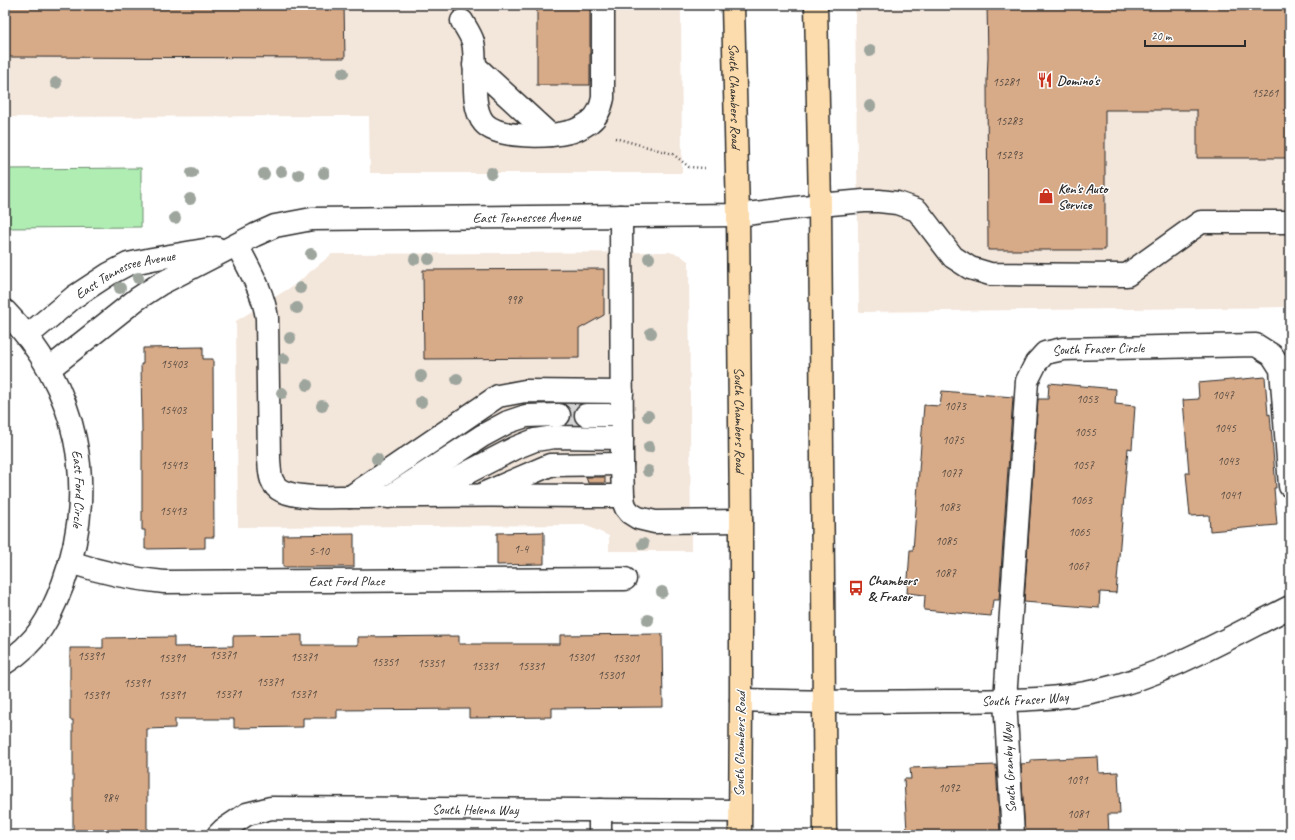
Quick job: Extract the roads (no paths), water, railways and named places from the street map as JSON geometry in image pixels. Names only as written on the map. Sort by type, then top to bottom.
[{"type":"main road","name":"South Chambers Road","points":[[733,5],[738,215],[741,521],[740,835]]},
{"type":"main road","points":[[816,5],[820,205],[825,835]]},
{"type":"street","points":[[462,21],[473,44],[476,98],[483,122],[490,128],[506,134],[520,135],[570,132],[582,127],[598,114],[603,98],[603,5]]},
{"type":"street","points":[[474,65],[550,134]]},
{"type":"street","name":"East Tennessee Avenue","points":[[49,369],[145,293],[160,284],[275,226],[312,219],[738,215],[864,200],[879,200],[897,203],[917,210],[953,257],[970,268],[990,274],[1127,275],[1201,222],[1290,222]]},
{"type":"street","points":[[621,216],[622,464],[623,496],[626,508],[630,513],[638,518],[656,522],[741,521]]},
{"type":"street","points":[[237,245],[260,289],[264,300],[267,318],[269,459],[271,477],[277,488],[304,496],[322,497],[623,496]]},
{"type":"street","name":"East Tennessee Avenue","points":[[27,336],[74,297],[109,274],[128,264],[237,245]]},
{"type":"street","name":"East Ford Circle","points":[[5,311],[27,336],[49,369],[65,404],[72,424],[80,467],[80,509],[76,537],[70,562],[54,606],[37,636],[25,649],[5,663]]},
{"type":"street","name":"South Fraser Circle","points":[[1005,700],[1027,381],[1036,362],[1046,352],[1064,349],[1256,345],[1272,355],[1281,369],[1290,486]]},
{"type":"street","points":[[350,497],[498,396],[525,391],[622,392]]},
{"type":"street","points":[[389,497],[482,436],[508,422],[526,416],[559,415]]},
{"type":"street","points":[[586,415],[622,415]]},
{"type":"street","points":[[423,496],[515,448],[535,440],[555,437],[622,438]]},
{"type":"street","points":[[479,496],[550,465],[622,464]]},
{"type":"street","name":"East Ford Place","points":[[70,562],[115,576],[164,582],[626,579]]},
{"type":"street","name":"South Fraser Way","points":[[741,700],[825,702],[1057,698],[1099,690],[1136,680],[1187,658],[1290,607]]},
{"type":"street","name":"South Granby Way","points":[[1005,700],[1013,835]]},
{"type":"street","name":"South Helena Way","points":[[218,835],[247,814],[272,808],[740,811]]},
{"type":"street","points":[[600,810],[600,835]]},
{"type":"tunnel","points":[[559,415],[586,415]]},
{"type":"place","name":"Domino's","points":[[1045,80]]},
{"type":"place","name":"Ken's Auto Service","points":[[1046,196]]},
{"type":"place","name":"Chambers & Fraser","points":[[856,588]]}]
